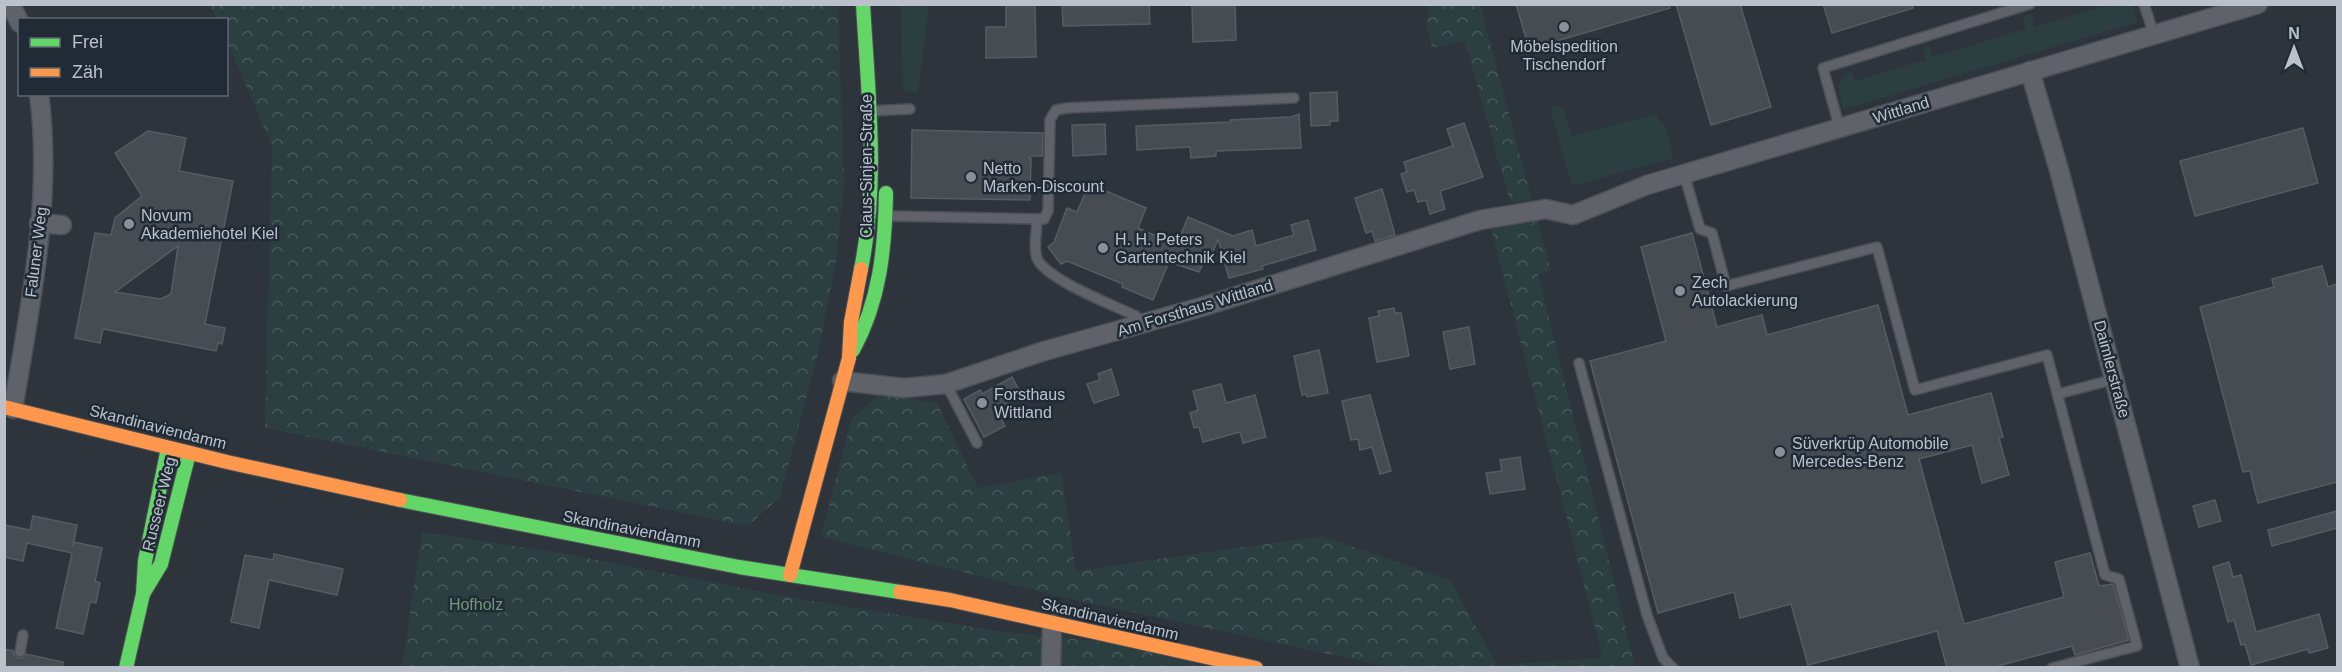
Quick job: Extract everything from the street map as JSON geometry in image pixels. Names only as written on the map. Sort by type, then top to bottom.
[{"type":"main road","name":"Claus-Sinjen-Straße","points":[[863,4],[876,111],[885,154]]},
{"type":"main road","name":"Claus-Sinjen-Straße","points":[[849,358],[848,334],[869,216],[881,66]]},
{"type":"main road","name":"Claus-Sinjen-Straße","points":[[790,575],[842,381],[849,358],[861,338],[872,304],[880,268],[886,216],[885,175]]},
{"type":"main road","name":"Skandinaviendamm","points":[[9,408],[189,453],[610,542],[790,575],[950,600],[1256,668]]},
{"type":"main road","name":"Russeer Weg","points":[[126,668],[143,594],[145,561],[168,448]]},
{"type":"main road","name":"Russeer Weg","points":[[143,594],[161,564],[189,453]]},
{"type":"street","points":[[10,4],[18,19]]},
{"type":"street","name":"Wittland","points":[[1546,208],[1573,215],[1621,194],[1684,174],[2258,4]]},
{"type":"street","name":"Daimlerstraße","points":[[2030,71],[2115,379],[2190,668]]},
{"type":"street","name":"Faluner Weg","points":[[9,408],[35,266],[44,171],[39,96]]},
{"type":"street","name":"Am Forsthaus Wittland","points":[[842,381],[904,388],[946,384],[1041,352],[1139,326],[1480,220],[1546,208]]},
{"type":"street","points":[[39,223],[62,225]]},
{"type":"street","points":[[1051,668],[1052,624]]},
{"type":"lane","points":[[1840,129],[1823,68],[2030,4]]},
{"type":"lane","points":[[2144,4],[2154,35]]},
{"type":"lane","points":[[869,216],[1044,219],[1048,211],[1050,120],[1056,111],[1067,108],[1294,98]]},
{"type":"lane","points":[[876,111],[910,109]]},
{"type":"lane","points":[[1684,174],[1700,229],[1712,233],[1726,286],[1877,247],[1915,390],[2047,355],[2106,575],[2119,579],[2137,646],[2052,668]]},
{"type":"lane","points":[[1037,220],[1036,252],[1039,261],[1069,284],[1136,316],[1139,326]]},
{"type":"lane","points":[[1580,363],[1647,615],[1663,658],[1673,668]]},
{"type":"lane","points":[[2058,394],[2115,379]]},
{"type":"lane","points":[[946,384],[977,442]]},
{"type":"lane","points":[[20,652],[23,635]]},
{"type":"green space","points":[[210,5],[838,5],[844,184],[836,260],[818,353],[780,497],[748,526],[265,428],[272,146],[228,43],[228,18],[216,18]]},
{"type":"green space","points":[[901,5],[929,5],[918,92],[903,91]]},
{"type":"green space","points":[[1429,5],[1480,5],[1532,201],[1510,202],[1465,41],[1432,48],[1427,28]]},
{"type":"green space","points":[[2109,5],[2132,5],[2138,22],[1844,109],[1839,87],[1842,79],[1851,71],[1855,81],[1926,60],[1923,48],[1929,46],[1933,57],[2026,29],[2023,17],[2031,14],[2035,27]]},
{"type":"green space","points":[[1557,104],[1563,108],[1572,136],[1657,114],[1658,119],[1666,127],[1673,158],[1572,186],[1551,112]]},
{"type":"green space","points":[[1537,218],[1551,271],[1538,274],[1635,667],[1390,667],[1071,599],[821,537],[852,418],[881,394],[937,403],[978,488],[1061,473],[1076,571],[1322,536],[1450,580],[1497,665],[1603,658],[1491,228],[1517,220]]},
{"type":"green space","name":"Hofholz","points":[[422,532],[561,553],[794,598],[998,631],[1112,643],[1216,668],[402,668]]},
{"type":"building","points":[[1006,4],[1035,4],[1036,57],[986,58],[986,27],[1006,27]]},
{"type":"building","points":[[1062,4],[1149,4],[1150,24],[1063,26]]},
{"type":"building","points":[[1192,4],[1235,4],[1236,40],[1193,42]]},
{"type":"building","name":"Möbelspedition Tischendorf","points":[[1516,4],[1669,4],[1670,8],[1529,49]]},
{"type":"building","points":[[1676,4],[1740,4],[1771,107],[1711,125]]},
{"type":"building","points":[[1823,4],[1912,4],[1913,8],[1832,33]]},
{"type":"building","points":[[1337,92],[1338,121],[1330,121],[1330,125],[1311,126],[1310,93]]},
{"type":"building","points":[[1299,114],[1301,148],[1216,151],[1216,156],[1191,158],[1190,147],[1137,150],[1136,126],[1230,122],[1230,120],[1291,117]]},
{"type":"building","points":[[1464,123],[1483,177],[1440,191],[1445,209],[1430,214],[1426,200],[1418,202],[1414,190],[1407,192],[1401,174],[1407,172],[1404,162],[1453,146],[1447,129]]},
{"type":"building","points":[[1105,124],[1106,154],[1073,156],[1072,125]]},
{"type":"building","points":[[2303,128],[2318,183],[2195,216],[2180,161]]},
{"type":"building","name":"Netto Marken-Discount","points":[[912,130],[1043,133],[1042,156],[1029,158],[1031,159],[1030,200],[911,198]]},
{"type":"building","points":[[148,131],[186,138],[179,171],[233,181],[205,324],[225,328],[222,344],[218,343],[216,351],[103,329],[100,343],[75,338],[95,233],[111,235],[115,218],[142,196],[115,153]],"holes":[[[178,246],[171,294],[161,299],[115,292]]]},
{"type":"building","points":[[1089,184],[1146,208],[1138,228],[1177,245],[1188,217],[1233,236],[1252,230],[1256,246],[1294,235],[1291,225],[1308,220],[1316,250],[1262,266],[1263,269],[1229,278],[1218,239],[1208,264],[1204,262],[1199,272],[1169,262],[1153,300],[1122,287],[1123,284],[1067,261],[1061,264],[1048,247],[1054,242],[1067,208],[1077,212]]},
{"type":"building","points":[[1382,189],[1395,235],[1375,241],[1372,231],[1366,233],[1355,198]]},
{"type":"building","name":"Süverkrüp Automobile Mercedes-Benz","points":[[1692,233],[1717,327],[1762,315],[1767,335],[1878,305],[1908,415],[1991,393],[2003,437],[1999,438],[2009,475],[1982,483],[1972,445],[1919,459],[1964,624],[2064,597],[2055,562],[2090,553],[2099,586],[2113,584],[2129,640],[2075,655],[2072,646],[1991,668],[1947,668],[1937,631],[1808,665],[1791,604],[1740,618],[1734,592],[1658,613],[1590,361],[1666,341],[1641,247]]},
{"type":"building","points":[[2322,266],[2328,287],[2337,284],[2337,482],[2258,503],[2250,471],[2243,472],[2200,307],[2274,287],[2272,279]]},
{"type":"building","points":[[1394,308],[1395,313],[1401,313],[1409,356],[1377,362],[1369,318],[1379,316],[1378,311]]},
{"type":"building","points":[[1469,327],[1475,364],[1450,369],[1443,332]]},
{"type":"building","points":[[1319,350],[1328,393],[1307,397],[1306,394],[1302,395],[1294,356]]},
{"type":"building","points":[[1111,369],[1119,395],[1094,403],[1087,384],[1100,380],[1098,374]]},
{"type":"building","points":[[1012,377],[1022,395],[996,409],[1005,426],[984,437],[964,399],[980,390],[982,394]]},
{"type":"building","points":[[1221,384],[1226,403],[1255,395],[1266,437],[1243,443],[1240,432],[1203,442],[1199,427],[1194,428],[1190,413],[1198,410],[1193,391]]},
{"type":"building","points":[[1370,395],[1391,471],[1380,474],[1372,447],[1360,450],[1358,439],[1351,440],[1342,401]]},
{"type":"building","points":[[1520,457],[1525,489],[1490,494],[1486,473],[1502,471],[1500,460]]},
{"type":"building","points":[[2215,500],[2221,521],[2199,527],[2193,506]]},
{"type":"building","points":[[2337,511],[2337,528],[2272,546],[2268,530]]},
{"type":"building","points":[[33,516],[77,525],[73,546],[74,542],[102,548],[95,581],[100,583],[96,603],[90,602],[83,634],[56,628],[72,553],[27,543],[23,561],[4,557],[4,525],[30,530]]},
{"type":"building","points":[[274,554],[343,569],[337,595],[269,580],[259,628],[231,622],[245,555],[273,560]]},
{"type":"building","points":[[2229,562],[2233,577],[2241,575],[2256,632],[2319,614],[2328,648],[2309,653],[2308,649],[2251,665],[2245,644],[2241,645],[2234,620],[2228,622],[2213,567]]},
{"type":"building","points":[[4,649],[13,651],[18,658],[23,658],[26,654],[63,662],[62,668],[4,668]]},
{"type":"traffic: fast","points":[[861,269],[870,203],[871,170],[863,4]]},
{"type":"traffic: fast","points":[[853,350],[869,313],[879,274],[886,193]]},
{"type":"traffic: fast","points":[[126,668],[143,594],[145,561],[168,448]]},
{"type":"traffic: fast","points":[[144,592],[161,564],[189,453]]},
{"type":"traffic: fast","points":[[400,500],[739,567],[900,592]]},
{"type":"traffic: slow","points":[[790,575],[849,358],[851,322],[861,269]]},
{"type":"traffic: slow","points":[[4,407],[227,462],[400,500]]},
{"type":"traffic: slow","points":[[900,592],[950,600],[1256,668]]},
{"type":"place","name":"Möbelspedition Tischendorf","points":[[1564,27]]},
{"type":"place","name":"Netto Marken-Discount","points":[[971,177]]},
{"type":"place","name":"Novum Akademiehotel Kiel","points":[[129,224]]},
{"type":"place","name":"H. H. Peters Gartentechnik Kiel","points":[[1103,248]]},
{"type":"place","name":"Zech Autolackierung","points":[[1680,291]]},
{"type":"place","name":"Forsthaus Wittland","points":[[982,403]]},
{"type":"place","name":"Süverkrüp Automobile Mercedes-Benz","points":[[1780,452]]}]
